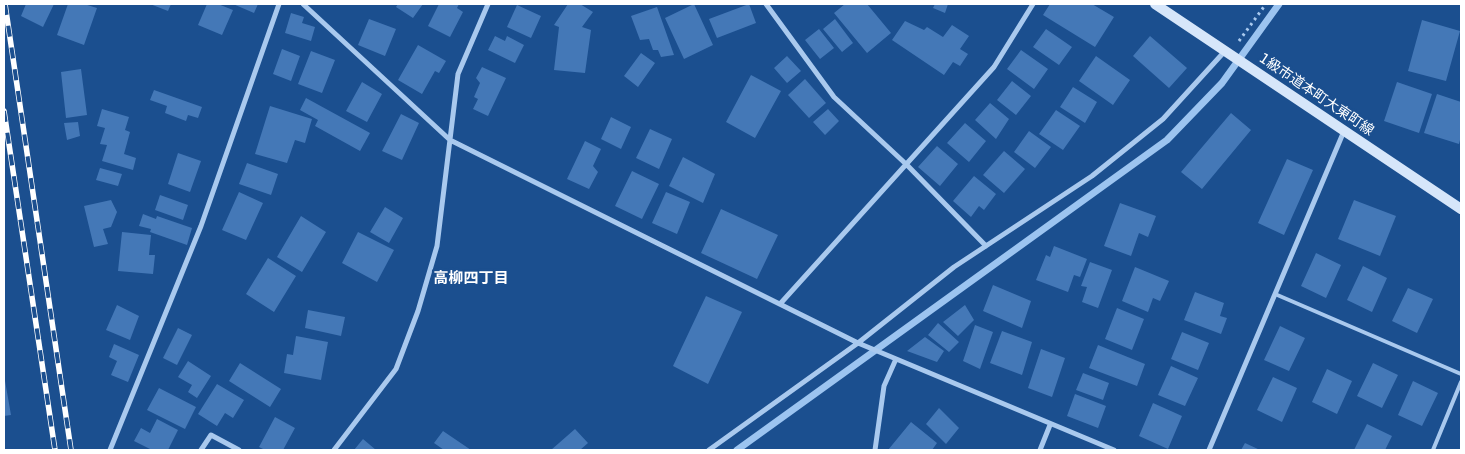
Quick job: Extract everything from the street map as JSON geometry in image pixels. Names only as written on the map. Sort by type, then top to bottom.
[{"type":"street","points":[[110,450],[201,226],[279,4]]},
{"type":"street","points":[[303,4],[450,140],[858,343],[1114,450]]},
{"type":"street","points":[[334,450],[396,369],[418,311],[437,246],[458,74],[488,4]]},
{"type":"street","points":[[766,4],[834,97],[907,165],[986,246]]},
{"type":"street","points":[[780,304],[994,67],[1032,4]]},
{"type":"street","name":"1級市道本町大東町線","points":[[1156,4],[1461,209]]},
{"type":"street","points":[[708,450],[858,343],[954,267],[1092,176],[1162,120],[1225,51]]},
{"type":"street","points":[[1209,450],[1344,130]]},
{"type":"street","points":[[875,450],[884,386],[896,359]]},
{"type":"street","points":[[1040,450],[1050,424]]},
{"type":"street","points":[[201,450],[211,435],[239,450]]},
{"type":"lane","points":[[1275,294],[1461,374]]},
{"type":"lane","points":[[1433,450],[1461,382]]},
{"type":"path","points":[[1240,42],[1266,4]]},
{"type":"building","points":[[26,4],[54,4],[43,27],[21,16]]},
{"type":"building","points":[[68,4],[84,4],[97,8],[84,45],[57,35]]},
{"type":"building","points":[[150,4],[171,4],[168,11]]},
{"type":"building","points":[[207,4],[218,4],[233,10],[222,35],[198,25]]},
{"type":"building","points":[[233,4],[258,4],[254,13]]},
{"type":"building","points":[[398,4],[423,4],[413,18],[396,7]]},
{"type":"building","points":[[439,4],[459,4],[457,8],[463,12],[450,37],[428,26]]},
{"type":"building","points":[[568,4],[580,4],[593,12],[582,27],[591,30],[585,73],[554,70],[559,27],[554,25]]},
{"type":"building","points":[[694,4],[713,45],[684,59],[665,18]]},
{"type":"building","points":[[749,4],[756,23],[717,38],[709,19]]},
{"type":"building","points":[[845,4],[867,4],[891,33],[867,53],[834,13]]},
{"type":"building","points":[[935,4],[948,4],[945,13],[933,8]]},
{"type":"building","points":[[1050,4],[1092,4],[1114,17],[1095,47],[1043,15]]},
{"type":"building","points":[[517,5],[541,16],[531,38],[507,27]]},
{"type":"building","points":[[657,7],[674,55],[661,57],[658,50],[653,50],[649,39],[640,40],[631,16]]},
{"type":"building","points":[[291,13],[304,17],[302,23],[315,27],[311,41],[285,33]]},
{"type":"building","points":[[369,19],[396,29],[385,56],[358,45]]},
{"type":"building","points":[[835,19],[853,43],[842,52],[823,29]]},
{"type":"building","points":[[1422,20],[1460,31],[1446,81],[1408,71]]},
{"type":"building","points":[[905,21],[924,30],[927,27],[943,37],[952,25],[969,36],[960,49],[968,54],[960,66],[953,62],[944,75],[892,40]]},
{"type":"building","points":[[819,29],[834,48],[820,59],[805,40]]},
{"type":"building","points":[[1046,29],[1072,47],[1059,65],[1033,47]]},
{"type":"building","points":[[495,36],[505,41],[507,36],[524,45],[515,63],[488,50]]},
{"type":"building","points":[[1150,36],[1187,68],[1169,88],[1133,56]]},
{"type":"building","points":[[418,45],[446,61],[439,73],[435,71],[422,94],[398,80]]},
{"type":"building","points":[[282,49],[300,56],[291,81],[273,74]]},
{"type":"building","points":[[1021,50],[1048,69],[1034,89],[1007,69]]},
{"type":"building","points":[[311,51],[335,60],[322,93],[298,84]]},
{"type":"building","points":[[641,53],[655,63],[638,87],[624,76]]},
{"type":"building","points":[[787,56],[801,71],[787,83],[774,68]]},
{"type":"building","points":[[1096,56],[1130,80],[1113,105],[1079,81]]},
{"type":"building","points":[[482,67],[506,78],[488,116],[473,109],[478,99],[474,97],[480,83],[476,78]]},
{"type":"building","points":[[81,69],[87,115],[66,118],[61,72]]},
{"type":"building","points":[[751,75],[781,91],[755,138],[726,122]]},
{"type":"building","points":[[805,79],[826,103],[809,118],[788,95]]},
{"type":"building","points":[[1012,81],[1031,96],[1016,115],[997,100]]},
{"type":"building","points":[[362,82],[382,94],[367,122],[346,111]]},
{"type":"building","points":[[1397,82],[1432,94],[1419,133],[1384,121]]},
{"type":"building","points":[[1073,87],[1097,102],[1085,123],[1060,107]]},
{"type":"building","points":[[154,90],[202,107],[198,118],[188,115],[186,121],[165,113],[167,106],[150,100]]},
{"type":"building","points":[[1437,94],[1461,102],[1461,136],[1459,144],[1424,133]]},
{"type":"building","points":[[306,98],[370,133],[360,151],[315,126],[318,120],[300,110]]},
{"type":"building","points":[[990,103],[1009,119],[996,139],[975,120]]},
{"type":"building","points":[[270,106],[312,119],[305,143],[295,140],[287,163],[255,154]]},
{"type":"building","points":[[102,109],[129,117],[125,130],[130,132],[124,154],[136,158],[133,170],[102,161],[107,145],[100,144],[105,128],[97,126]]},
{"type":"building","points":[[828,109],[839,121],[825,135],[813,122]]},
{"type":"building","points":[[1056,110],[1080,126],[1063,150],[1039,134]]},
{"type":"building","points":[[1231,113],[1251,130],[1202,189],[1181,172]]},
{"type":"building","points":[[401,114],[419,123],[402,160],[382,151]]},
{"type":"building","points":[[611,117],[631,127],[621,149],[601,139]]},
{"type":"building","points":[[78,122],[80,136],[67,140],[64,123]]},
{"type":"building","points":[[965,123],[986,141],[969,162],[947,143]]},
{"type":"building","points":[[650,129],[672,139],[659,169],[636,158]]},
{"type":"building","points":[[1029,131],[1051,147],[1035,168],[1014,152]]},
{"type":"building","points":[[585,141],[601,149],[593,166],[598,172],[589,189],[567,179]]},
{"type":"building","points":[[937,146],[958,164],[940,186],[918,167]]},
{"type":"building","points":[[1004,151],[1025,169],[1004,193],[983,175]]},
{"type":"building","points":[[178,153],[201,161],[190,192],[168,184]]},
{"type":"building","points":[[683,157],[715,174],[703,203],[669,186]]},
{"type":"building","points":[[1287,159],[1313,170],[1284,235],[1258,223]]},
{"type":"building","points":[[247,163],[278,174],[271,195],[239,184]]},
{"type":"building","points":[[100,168],[122,174],[118,186],[96,180]]},
{"type":"building","points":[[632,171],[659,184],[642,219],[615,206]]},
{"type":"building","points":[[974,176],[996,194],[984,210],[979,206],[971,217],[953,201]]},
{"type":"building","points":[[239,192],[263,203],[246,240],[222,230]]},
{"type":"building","points":[[666,192],[690,202],[677,234],[652,223]]},
{"type":"building","points":[[160,195],[188,205],[183,220],[155,210]]},
{"type":"building","points":[[111,200],[117,212],[111,227],[103,229],[108,244],[94,247],[84,206]]},
{"type":"building","points":[[1354,200],[1396,216],[1380,256],[1338,239]]},
{"type":"building","points":[[1120,203],[1156,216],[1148,237],[1139,233],[1131,256],[1104,246]]},
{"type":"building","points":[[385,207],[403,218],[389,243],[370,232]]},
{"type":"building","points":[[721,209],[778,235],[757,279],[701,253]]},
{"type":"building","points":[[143,214],[156,219],[157,216],[192,228],[187,245],[150,232],[151,229],[139,226]]},
{"type":"building","points":[[301,216],[326,232],[302,272],[277,257]]},
{"type":"building","points":[[122,232],[151,235],[149,255],[155,255],[153,274],[118,271]]},
{"type":"building","points":[[358,232],[394,250],[377,282],[342,263]]},
{"type":"building","points":[[1054,246],[1087,259],[1080,277],[1074,275],[1068,292],[1036,280],[1046,255],[1050,257]]},
{"type":"building","points":[[1316,253],[1341,265],[1326,298],[1301,286]]},
{"type":"building","points":[[268,258],[296,276],[274,312],[246,294]]},
{"type":"building","points":[[1090,262],[1112,270],[1098,308],[1082,302],[1087,287],[1081,286]]},
{"type":"building","points":[[1363,266],[1387,278],[1372,312],[1347,300]]},
{"type":"building","points":[[1135,267],[1169,281],[1160,301],[1153,298],[1148,312],[1122,301]]},
{"type":"building","points":[[993,285],[1031,301],[1022,328],[983,311]]},
{"type":"building","points":[[1408,288],[1433,299],[1417,333],[1392,321]]},
{"type":"building","points":[[1195,292],[1224,303],[1220,316],[1227,318],[1221,334],[1184,320]]},
{"type":"building","points":[[706,296],[742,312],[708,384],[673,366]]},
{"type":"building","points":[[117,305],[139,316],[130,340],[106,330]]},
{"type":"building","points":[[965,305],[974,320],[958,336],[943,322]]},
{"type":"building","points":[[1117,308],[1144,319],[1132,350],[1105,339]]},
{"type":"building","points":[[308,310],[345,317],[341,336],[305,328]]},
{"type":"building","points":[[938,323],[959,342],[949,352],[928,335]]},
{"type":"building","points":[[975,325],[993,332],[980,369],[963,361]]},
{"type":"building","points":[[1280,326],[1305,338],[1289,371],[1264,360]]},
{"type":"building","points":[[178,328],[192,335],[177,365],[163,358]]},
{"type":"building","points":[[1002,331],[1032,342],[1022,375],[990,363]]},
{"type":"building","points":[[1182,332],[1209,343],[1198,370],[1171,359]]},
{"type":"building","points":[[296,336],[328,342],[321,380],[284,373],[287,354],[293,355]]},
{"type":"building","points":[[925,337],[944,351],[937,362],[907,351]]},
{"type":"building","points":[[114,344],[139,355],[128,382],[111,375],[117,361],[109,357]]},
{"type":"building","points":[[1098,345],[1145,364],[1137,386],[1089,368]]},
{"type":"building","points":[[1041,349],[1065,358],[1052,397],[1028,388]]},
{"type":"building","points":[[188,361],[211,376],[197,398],[188,392],[192,385],[178,377]]},
{"type":"building","points":[[240,363],[281,389],[270,407],[229,381]]},
{"type":"building","points":[[1373,363],[1398,375],[1382,408],[1357,396]]},
{"type":"building","points":[[1171,366],[1198,378],[1185,406],[1158,395]]},
{"type":"building","points":[[1327,369],[1352,381],[1337,414],[1312,402]]},
{"type":"building","points":[[1083,373],[1109,383],[1103,400],[1076,390]]},
{"type":"building","points":[[4,375],[11,415],[4,416]]},
{"type":"building","points":[[1273,377],[1297,388],[1282,422],[1257,410]]},
{"type":"building","points":[[1413,381],[1438,393],[1422,426],[1398,415]]},
{"type":"building","points":[[217,384],[244,400],[233,418],[225,413],[217,426],[198,414]]},
{"type":"building","points":[[159,388],[196,407],[185,429],[147,410]]},
{"type":"building","points":[[1075,394],[1106,406],[1098,428],[1067,416]]},
{"type":"building","points":[[1153,403],[1182,416],[1168,449],[1139,436]]},
{"type":"building","points":[[939,408],[959,428],[946,444],[926,424]]},
{"type":"building","points":[[275,417],[295,428],[283,450],[265,450],[259,447]]},
{"type":"building","points":[[157,419],[178,430],[168,450],[152,450],[134,441],[141,428],[150,433]]},
{"type":"building","points":[[911,422],[937,443],[932,450],[888,450]]},
{"type":"building","points":[[1367,424],[1392,436],[1385,450],[1354,450]]},
{"type":"building","points":[[575,429],[588,443],[580,450],[551,450]]},
{"type":"building","points":[[443,431],[471,450],[444,450],[434,443]]},
{"type":"building","points":[[363,439],[376,450],[354,450]]},
{"type":"building","points":[[1245,443],[1260,450],[1241,450]]},
{"type":"waterway","points":[[737,450],[1167,140],[1222,83],[1279,4]]},
{"type":"railway","points":[[5,4],[71,450]]},
{"type":"railway","points":[[4,111],[55,450]]},
{"type":"district","name":"高柳四丁目","points":[[471,279]]}]
